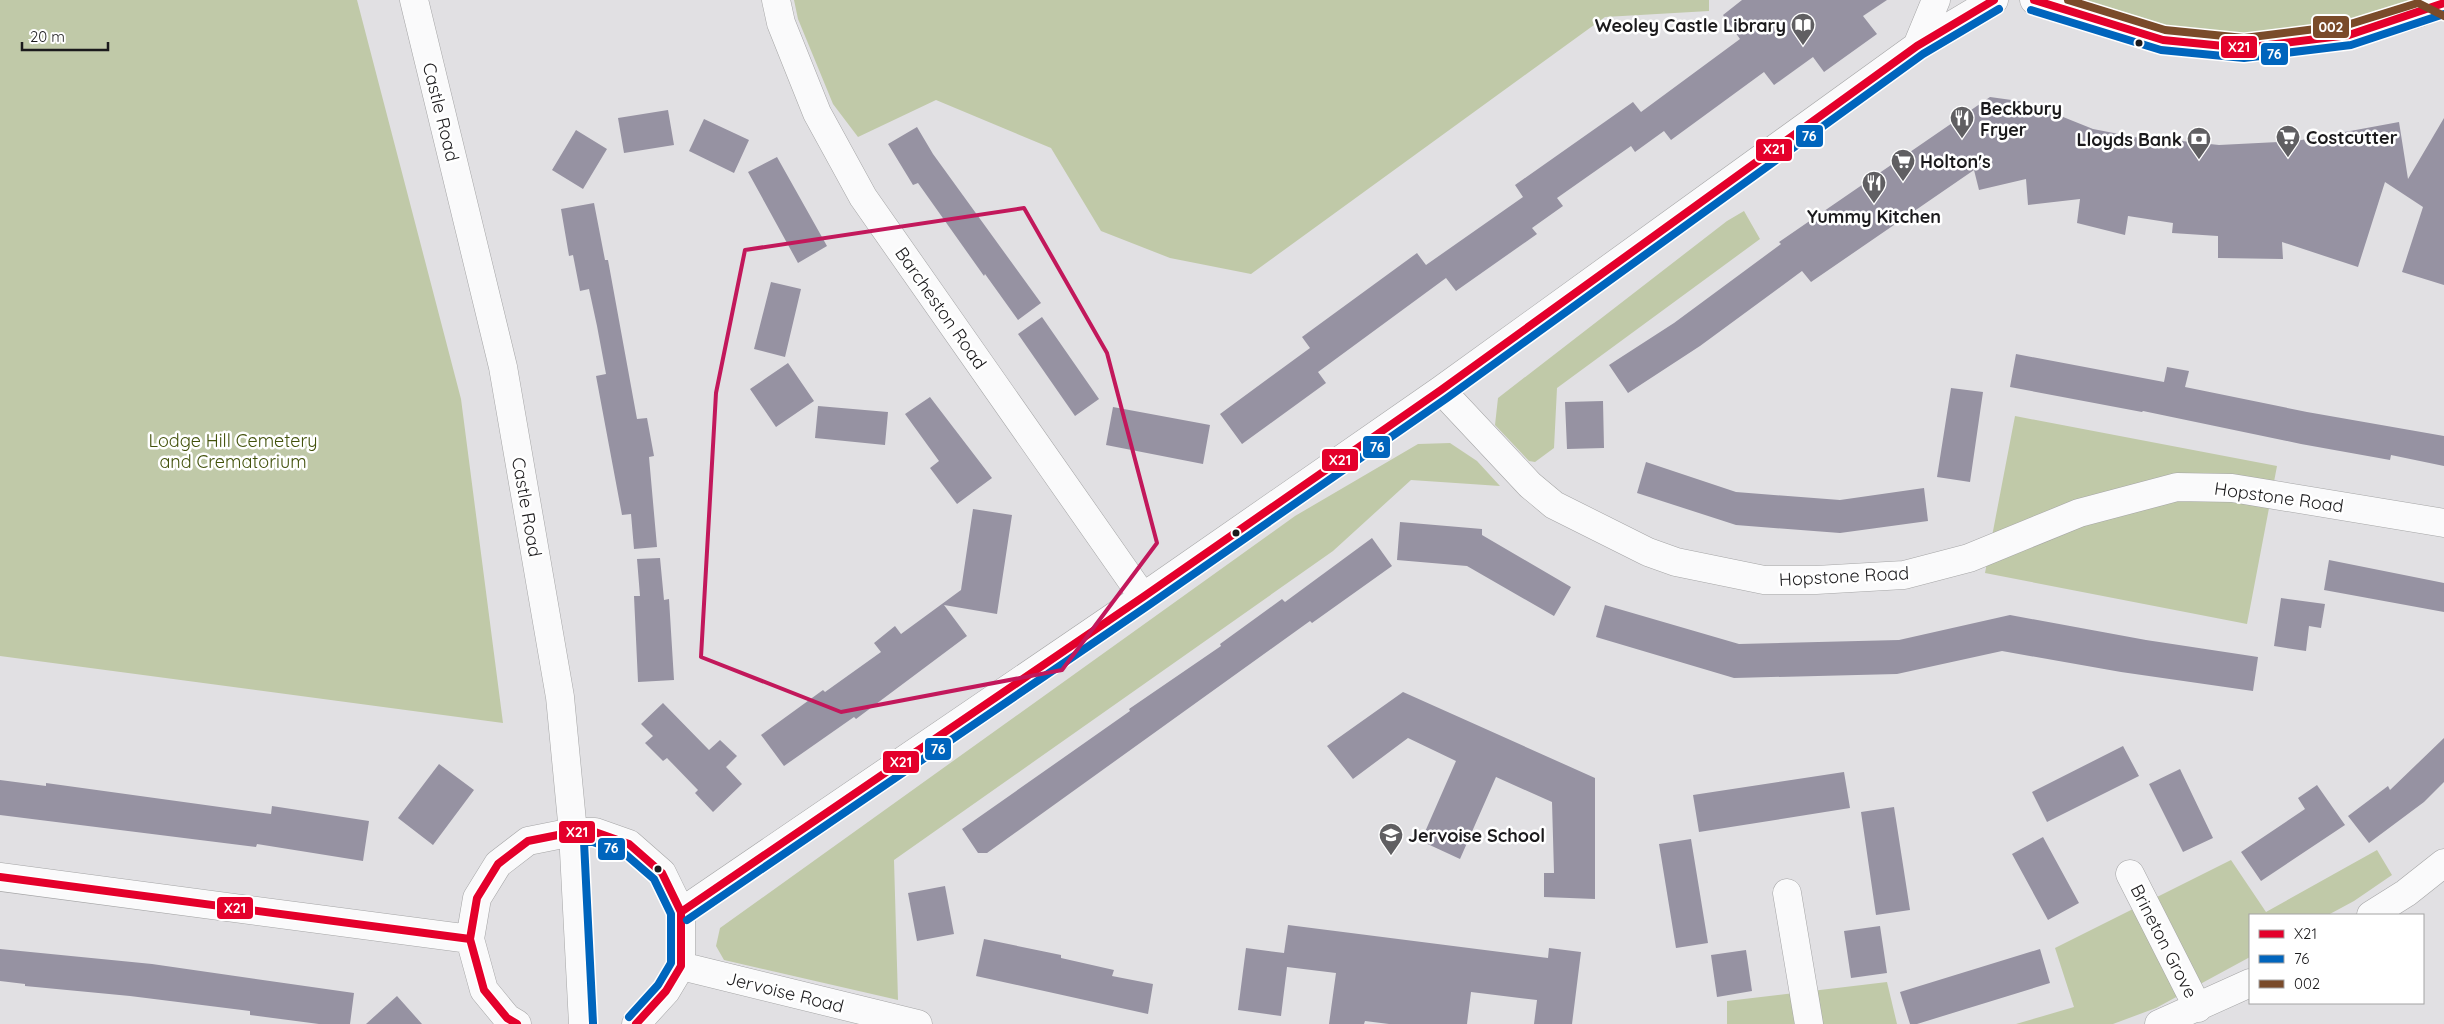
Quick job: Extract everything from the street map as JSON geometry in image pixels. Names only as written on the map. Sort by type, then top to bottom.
[{"type":"street","name":"Castle Road","points":[[414,0],[503,367],[560,698],[573,832],[583,1024]]},
{"type":"street","name":"Barcheston Road","points":[[776,0],[781,22],[817,112],[863,197],[1143,597]]},
{"type":"street","points":[[1916,46],[1936,0]]},
{"type":"street","points":[[681,912],[1143,597],[1441,390],[1916,46],[1994,0]]},
{"type":"street","points":[[2034,0],[2163,40],[2244,48],[2349,35],[2444,3]]},
{"type":"street","points":[[2419,13],[2444,27]]},
{"type":"street","name":"Hopstone Road","points":[[1441,390],[1530,485],[1554,505],[1648,552],[1676,562],[1764,580],[1816,580],[1904,575],[1969,558],[2079,513],[2177,487],[2232,488],[2444,523]]},
{"type":"street","points":[[517,1024],[507,1018],[484,990],[470,939],[477,898],[498,864],[528,841],[573,832],[595,832],[629,844],[662,873],[681,912],[681,966],[666,991],[636,1024]]},
{"type":"street","points":[[2373,914],[2406,894],[2444,863]]},
{"type":"street","name":"Brineton Grove","points":[[2130,874],[2198,1008]]},
{"type":"street","points":[[0,877],[470,939]]},
{"type":"street","points":[[1788,893],[1809,1024]]},
{"type":"street","name":"Jervoise Road","points":[[681,966],[918,1024]]},
{"type":"street","points":[[2159,1024],[2249,983]]},
{"type":"highlighted area","points":[[1024,208],[1107,353],[1157,543],[1062,670],[841,712],[701,657],[716,393],[745,250]]},
{"type":"green space","name":"Lodge Hill Cemetery and Crematorium","points":[[0,0],[357,0],[461,399],[503,723],[0,656]]},
{"type":"green space","points":[[794,0],[1709,0],[1709,11],[1605,17],[1251,274],[1170,258],[1101,231],[1051,148],[936,100],[858,137],[833,104],[798,19]]},
{"type":"green space","points":[[2052,0],[2433,0],[2419,11],[2246,45]]},
{"type":"green space","points":[[1744,211],[1760,239],[1557,388],[1554,448],[1535,462],[1529,461],[1495,425],[1498,398],[1727,221]]},
{"type":"green space","points":[[2015,416],[2277,466],[2247,624],[1985,573]]},
{"type":"green space","points":[[1450,443],[1477,461],[1500,486],[1411,480],[1333,551],[894,860],[898,1000],[724,960],[716,946],[720,928],[1295,516],[1418,444]]},
{"type":"green space","points":[[2377,850],[2392,875],[2354,901],[2330,914],[2249,914],[2249,958],[2156,1008],[2113,1024],[2016,1024],[2074,1007],[2055,948],[2231,860],[2266,912]]},
{"type":"green space","points":[[1887,982],[1897,1024],[1727,1024],[1727,1001]]},
{"type":"building","points":[[1742,0],[1887,0],[1863,16],[1877,34],[1824,72],[1813,57],[1774,85],[1764,72],[1671,140],[1664,131],[1635,152],[1631,146],[1557,198],[1563,206],[1532,228],[1537,234],[1456,291],[1446,278],[1318,372],[1326,383],[1242,444],[1220,414],[1310,348],[1302,337],[1417,253],[1426,265],[1523,197],[1515,185],[1633,102],[1641,112],[1740,39],[1723,15]]},
{"type":"building","points":[[1990,97],[2026,102],[2093,129],[2181,146],[2182,141],[2219,145],[2296,141],[2399,122],[2408,179],[2444,118],[2444,285],[2402,272],[2423,207],[2385,182],[2358,267],[2282,242],[2283,259],[2218,258],[2218,236],[2172,233],[2173,223],[2128,216],[2125,235],[2077,223],[2080,199],[2028,205],[2026,179],[1979,190],[1974,170],[1811,282],[1802,271],[1700,346],[1628,393],[1609,365],[1674,323],[1781,244],[1779,242]]},
{"type":"building","points":[[668,110],[674,145],[624,153],[618,118]]},
{"type":"building","points":[[704,119],[749,140],[734,173],[689,151]]},
{"type":"building","points":[[917,127],[933,154],[1041,303],[1018,320],[985,274],[984,276],[918,183],[913,185],[888,144]]},
{"type":"building","points":[[576,130],[607,149],[583,189],[552,170]]},
{"type":"building","points":[[777,157],[827,246],[798,263],[748,172]]},
{"type":"building","points":[[594,203],[605,260],[608,260],[637,419],[647,418],[654,456],[649,457],[657,547],[634,549],[631,514],[622,515],[596,376],[606,374],[597,326],[589,289],[580,291],[573,255],[569,256],[561,209]]},
{"type":"building","points":[[771,282],[801,289],[785,357],[754,349]]},
{"type":"building","points":[[1042,317],[1099,399],[1075,416],[1018,334]]},
{"type":"building","points":[[2016,354],[2164,382],[2167,367],[2189,371],[2185,387],[2307,412],[2444,436],[2444,466],[2391,455],[2390,460],[2301,444],[2143,411],[2010,387]]},
{"type":"building","points":[[788,363],[814,401],[776,427],[750,389]]},
{"type":"building","points":[[1951,388],[1983,392],[1970,482],[1937,477]]},
{"type":"building","points":[[930,397],[992,478],[957,504],[930,468],[939,461],[905,414]]},
{"type":"building","points":[[1603,401],[1604,448],[1567,449],[1565,402]]},
{"type":"building","points":[[818,406],[888,412],[885,445],[815,438]]},
{"type":"building","points":[[1113,407],[1210,425],[1203,464],[1106,445]]},
{"type":"building","points":[[1646,462],[1736,492],[1840,500],[1924,488],[1928,521],[1840,533],[1736,525],[1637,493]]},
{"type":"building","points":[[973,509],[1012,515],[997,614],[944,605],[967,636],[856,719],[854,717],[784,766],[761,735],[823,690],[825,692],[881,652],[874,643],[895,626],[901,634],[961,590]]},
{"type":"building","points":[[1400,522],[1482,529],[1482,535],[1571,587],[1554,616],[1467,566],[1397,560]]},
{"type":"building","points":[[1372,538],[1392,566],[1312,623],[1310,621],[987,853],[978,853],[962,829],[1130,711],[1129,709],[1221,646],[1220,644],[1282,599],[1285,602]]},
{"type":"building","points":[[660,558],[664,600],[669,599],[674,680],[638,682],[634,596],[640,596],[637,559]]},
{"type":"building","points":[[2329,560],[2444,583],[2444,612],[2324,590]]},
{"type":"building","points":[[2281,598],[2325,604],[2321,628],[2309,626],[2306,651],[2274,646]]},
{"type":"building","points":[[1605,605],[1739,644],[1899,640],[2010,615],[2146,640],[2258,657],[2253,691],[2121,672],[2002,651],[1897,674],[1734,678],[1596,637]]},
{"type":"building","points":[[1403,692],[1595,778],[1595,899],[1544,897],[1544,873],[1554,873],[1552,802],[1496,777],[1460,859],[1421,841],[1456,761],[1408,738],[1353,779],[1327,746]]},
{"type":"building","points":[[663,703],[709,750],[720,740],[737,756],[726,767],[742,784],[713,812],[695,793],[698,790],[667,758],[663,761],[645,743],[653,736],[641,724]]},
{"type":"building","points":[[2444,738],[2444,782],[2424,802],[2369,843],[2348,816],[2388,786],[2390,790]]},
{"type":"building","points":[[2123,746],[2139,776],[2047,822],[2032,792]]},
{"type":"building","points":[[439,764],[474,790],[433,845],[398,818]]},
{"type":"building","points":[[2180,769],[2213,838],[2183,852],[2149,784]]},
{"type":"building","points":[[1844,772],[1850,808],[1699,832],[1693,795]]},
{"type":"building","points":[[0,780],[46,786],[46,783],[271,814],[272,806],[369,821],[363,861],[257,844],[256,847],[0,815]]},
{"type":"building","points":[[2317,785],[2345,825],[2261,881],[2241,852],[2305,809],[2298,798]]},
{"type":"building","points":[[1894,807],[1910,910],[1876,915],[1861,812]]},
{"type":"building","points":[[2043,837],[2079,903],[2048,920],[2012,854]]},
{"type":"building","points":[[1691,839],[1708,943],[1676,948],[1659,844]]},
{"type":"building","points":[[945,886],[954,934],[917,941],[908,893]]},
{"type":"building","points":[[1288,925],[1548,958],[1549,948],[1581,952],[1572,1024],[1534,1024],[1537,1000],[1471,992],[1467,1024],[1389,1024],[1365,1021],[1364,1024],[1329,1024],[1336,973],[1287,967],[1281,1016],[1238,1010],[1246,948],[1284,953]]},
{"type":"building","points":[[1880,926],[1887,973],[1851,978],[1844,931]]},
{"type":"building","points":[[984,939],[1061,955],[1061,958],[1114,970],[1112,976],[1153,984],[1148,1014],[976,976]]},
{"type":"building","points":[[0,949],[152,964],[354,993],[350,1024],[319,1024],[250,1015],[250,1011],[130,996],[25,986],[25,984],[0,981]]},
{"type":"building","points":[[2040,949],[2050,983],[1917,1024],[1910,1024],[1900,992]]},
{"type":"building","points":[[1746,950],[1752,991],[1717,997],[1711,955]]},
{"type":"building","points":[[397,996],[422,1024],[366,1024]]},
{"type":"transit line","name":"X21","points":[[681,912],[1143,597],[1441,390],[1917,46],[1994,0]]},
{"type":"transit line","name":"X21","points":[[2034,0],[2163,40],[2244,48],[2349,35],[2444,3]]},
{"type":"transit line","name":"002","points":[[2068,0],[2165,30],[2244,38],[2347,25],[2418,3],[2444,16]]},
{"type":"transit line","name":"76","points":[[687,920],[1149,605],[1447,398],[1923,54],[1999,9]]},
{"type":"transit line","name":"76","points":[[2031,10],[2161,50],[2244,58],[2351,45],[2444,14]]},
{"type":"transit line","name":"X21","points":[[517,1024],[507,1018],[484,990],[470,939],[477,898],[498,864],[528,841],[573,832],[595,832],[629,844],[662,873],[681,912],[681,966],[666,991],[636,1024]]},
{"type":"transit line","name":"76","points":[[593,1023],[584,842],[593,842],[624,853],[654,879],[671,914],[671,963],[658,985],[629,1017]]},
{"type":"transit line","name":"X21","points":[[0,877],[470,939]]},
{"type":"place","name":"Weoley Castle Library","points":[[1803,46]]},
{"type":"place","name":"Beckbury Fryer","points":[[1962,139]]},
{"type":"place","name":"Costcutter","points":[[2288,158]]},
{"type":"place","name":"Lloyds Bank","points":[[2199,160]]},
{"type":"place","name":"Holton's","points":[[1903,182]]},
{"type":"place","name":"Yummy Kitchen","points":[[1874,204]]},
{"type":"place","name":"Jervoise School","points":[[1391,856]]}]
